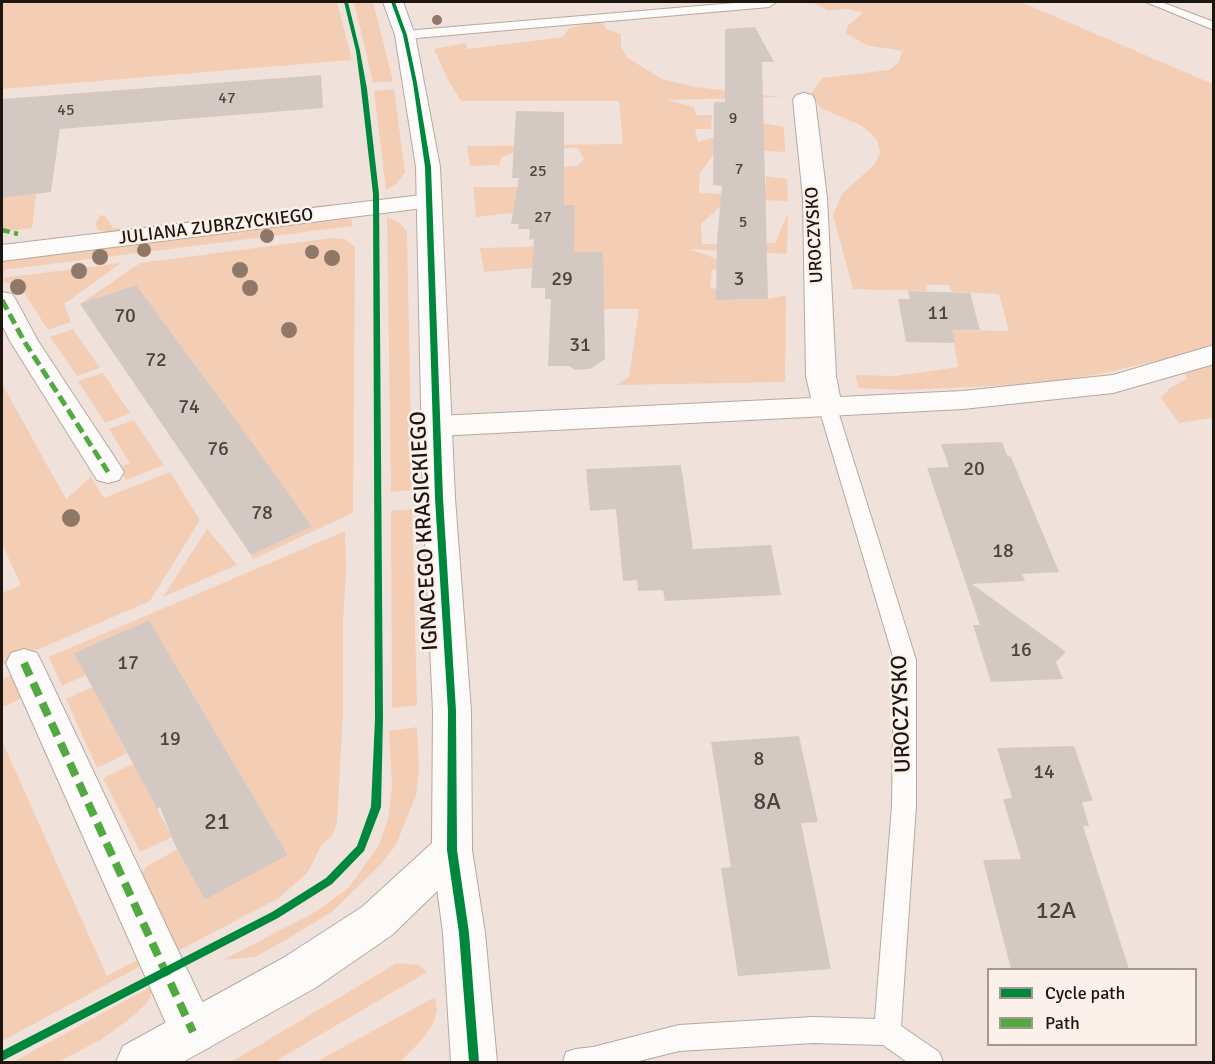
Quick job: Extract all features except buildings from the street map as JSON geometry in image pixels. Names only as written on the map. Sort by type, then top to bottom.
[{"type":"street","name":"IGNACEGO KRASICKIEGO","points":[[393,2],[405,35],[424,132],[430,201],[437,426],[452,711],[452,850],[464,933],[474,1062]]},
{"type":"street","name":"UROCZYSKO","points":[[804,100],[815,198],[821,376],[826,405]]},
{"type":"street","name":"JULIANA ZUBRZYCKIEGO","points":[[2,253],[430,201]]},
{"type":"street","points":[[2,300],[24,341],[108,472]]},
{"type":"street","points":[[437,426],[963,400],[1113,384],[1164,371],[1214,354]]},
{"type":"street","points":[[24,663],[193,1032]]},
{"type":"street","points":[[140,1062],[299,973],[377,921],[452,850]]},
{"type":"lane","points":[[1152,2],[1214,26]]},
{"type":"lane","points":[[405,35],[769,3]]},
{"type":"lane","name":"UROCZYSKO","points":[[826,405],[905,660],[904,806],[887,1032]]},
{"type":"lane","points":[[576,1062],[593,1060],[679,1038],[813,1030],[887,1032],[929,1062]]},
{"type":"shaded area","points":[[2,2],[337,2],[352,60],[2,89]]},
{"type":"shaded area","points":[[354,2],[373,2],[393,81],[373,83]]},
{"type":"shaded area","points":[[811,2],[1021,2],[1213,84],[1213,429],[1211,418],[1179,423],[1161,398],[1171,387],[1187,379],[1181,366],[1159,360],[1100,374],[1036,384],[906,390],[859,388],[855,375],[896,376],[958,367],[952,330],[1009,331],[999,294],[952,292],[949,285],[926,285],[927,291],[853,289],[833,215],[842,194],[875,164],[880,153],[878,142],[860,125],[821,108],[811,94],[822,78],[889,70],[899,62],[902,51],[866,45],[846,33],[848,25],[863,13],[848,9],[828,10]]},
{"type":"shaded area","points":[[602,20],[606,29],[621,34],[621,47],[628,58],[662,79],[695,87],[782,97],[667,100],[694,107],[696,115],[712,115],[711,129],[695,129],[698,142],[763,123],[784,127],[785,152],[748,150],[713,155],[700,173],[699,193],[726,194],[766,186],[766,176],[787,179],[788,201],[751,200],[722,205],[701,224],[702,244],[775,243],[788,213],[787,254],[690,249],[717,259],[717,269],[712,270],[710,288],[723,290],[722,298],[726,300],[768,299],[786,295],[785,382],[616,385],[629,377],[639,309],[570,309],[603,273],[603,252],[574,252],[532,268],[484,272],[480,248],[565,246],[574,228],[575,206],[476,217],[473,187],[555,187],[557,178],[564,177],[564,167],[577,166],[584,159],[578,148],[552,148],[517,152],[502,157],[499,165],[470,166],[467,146],[623,144],[619,101],[461,101],[448,80],[434,49],[466,43],[467,49],[563,37],[569,28]]},
{"type":"shaded area","points":[[394,89],[405,173],[395,185],[386,190],[374,91]]},
{"type":"shaded area","points":[[36,194],[32,228],[11,231],[2,229],[2,198]]},
{"type":"shaded area","points":[[332,204],[333,207],[110,233],[98,230],[95,225],[100,215],[105,216],[113,228],[132,228]]},
{"type":"shaded area","points":[[387,217],[399,222],[407,231],[412,490],[391,492]]},
{"type":"shaded area","points":[[349,218],[352,220],[352,226],[2,270],[2,262],[7,260]]},
{"type":"shaded area","points":[[332,238],[345,239],[355,247],[353,513],[253,559],[251,555],[312,527],[80,304],[140,263]]},
{"type":"shaded area","points":[[121,263],[64,304],[71,322],[48,330],[22,290],[2,281],[2,278]]},
{"type":"shaded area","points":[[73,329],[100,368],[77,376],[50,337]]},
{"type":"shaded area","points":[[103,373],[130,413],[105,423],[78,381]]},
{"type":"shaded area","points":[[2,384],[66,499],[91,477],[104,498],[170,472],[200,520],[150,601],[2,665],[2,593],[21,585],[2,544]]},
{"type":"shaded area","points":[[134,420],[164,465],[126,480],[118,468],[130,463],[109,429]]},
{"type":"shaded area","points":[[412,509],[417,705],[392,708],[391,511]]},
{"type":"shaded area","points":[[207,529],[237,565],[163,597]]},
{"type":"shaded area","points":[[345,531],[343,712],[337,824],[332,836],[321,846],[308,872],[279,898],[172,954],[140,875],[147,866],[178,849],[205,900],[288,855],[149,620],[75,653],[86,675],[62,686],[49,657]]},
{"type":"shaded area","points":[[21,671],[31,694],[2,707],[2,679]]},
{"type":"shaded area","points":[[92,687],[127,753],[97,768],[66,699]]},
{"type":"shaded area","points":[[417,727],[419,770],[416,795],[396,845],[382,863],[333,911],[286,940],[255,957],[223,960],[317,911],[349,887],[379,845],[388,818],[392,786],[389,731]]},
{"type":"shaded area","points":[[2,741],[107,976],[150,953],[150,961],[2,1041]]},
{"type":"shaded area","points":[[133,764],[172,837],[140,852],[103,778]]},
{"type":"shaded area","points":[[397,963],[419,965],[427,972],[274,1062],[231,1062]]},
{"type":"shaded area","points":[[154,985],[149,1000],[136,1014],[102,1039],[58,1062],[13,1062]]},
{"type":"shaded area","points":[[435,997],[437,1011],[433,1024],[421,1041],[400,1062],[316,1062]]},
{"type":"marked path","points":[[2,230],[18,234]]},
{"type":"marked path","points":[[2,300],[24,341],[108,472]]},
{"type":"marked path","points":[[24,663],[193,1032]]},
{"type":"cycle path","points":[[2,1056],[275,915],[329,881],[361,848],[376,807],[379,719],[376,194],[364,89],[358,51],[346,2]]},
{"type":"cycle path","points":[[393,2],[405,35],[428,167],[439,498],[452,711],[452,850],[464,933],[474,1062]]}]
